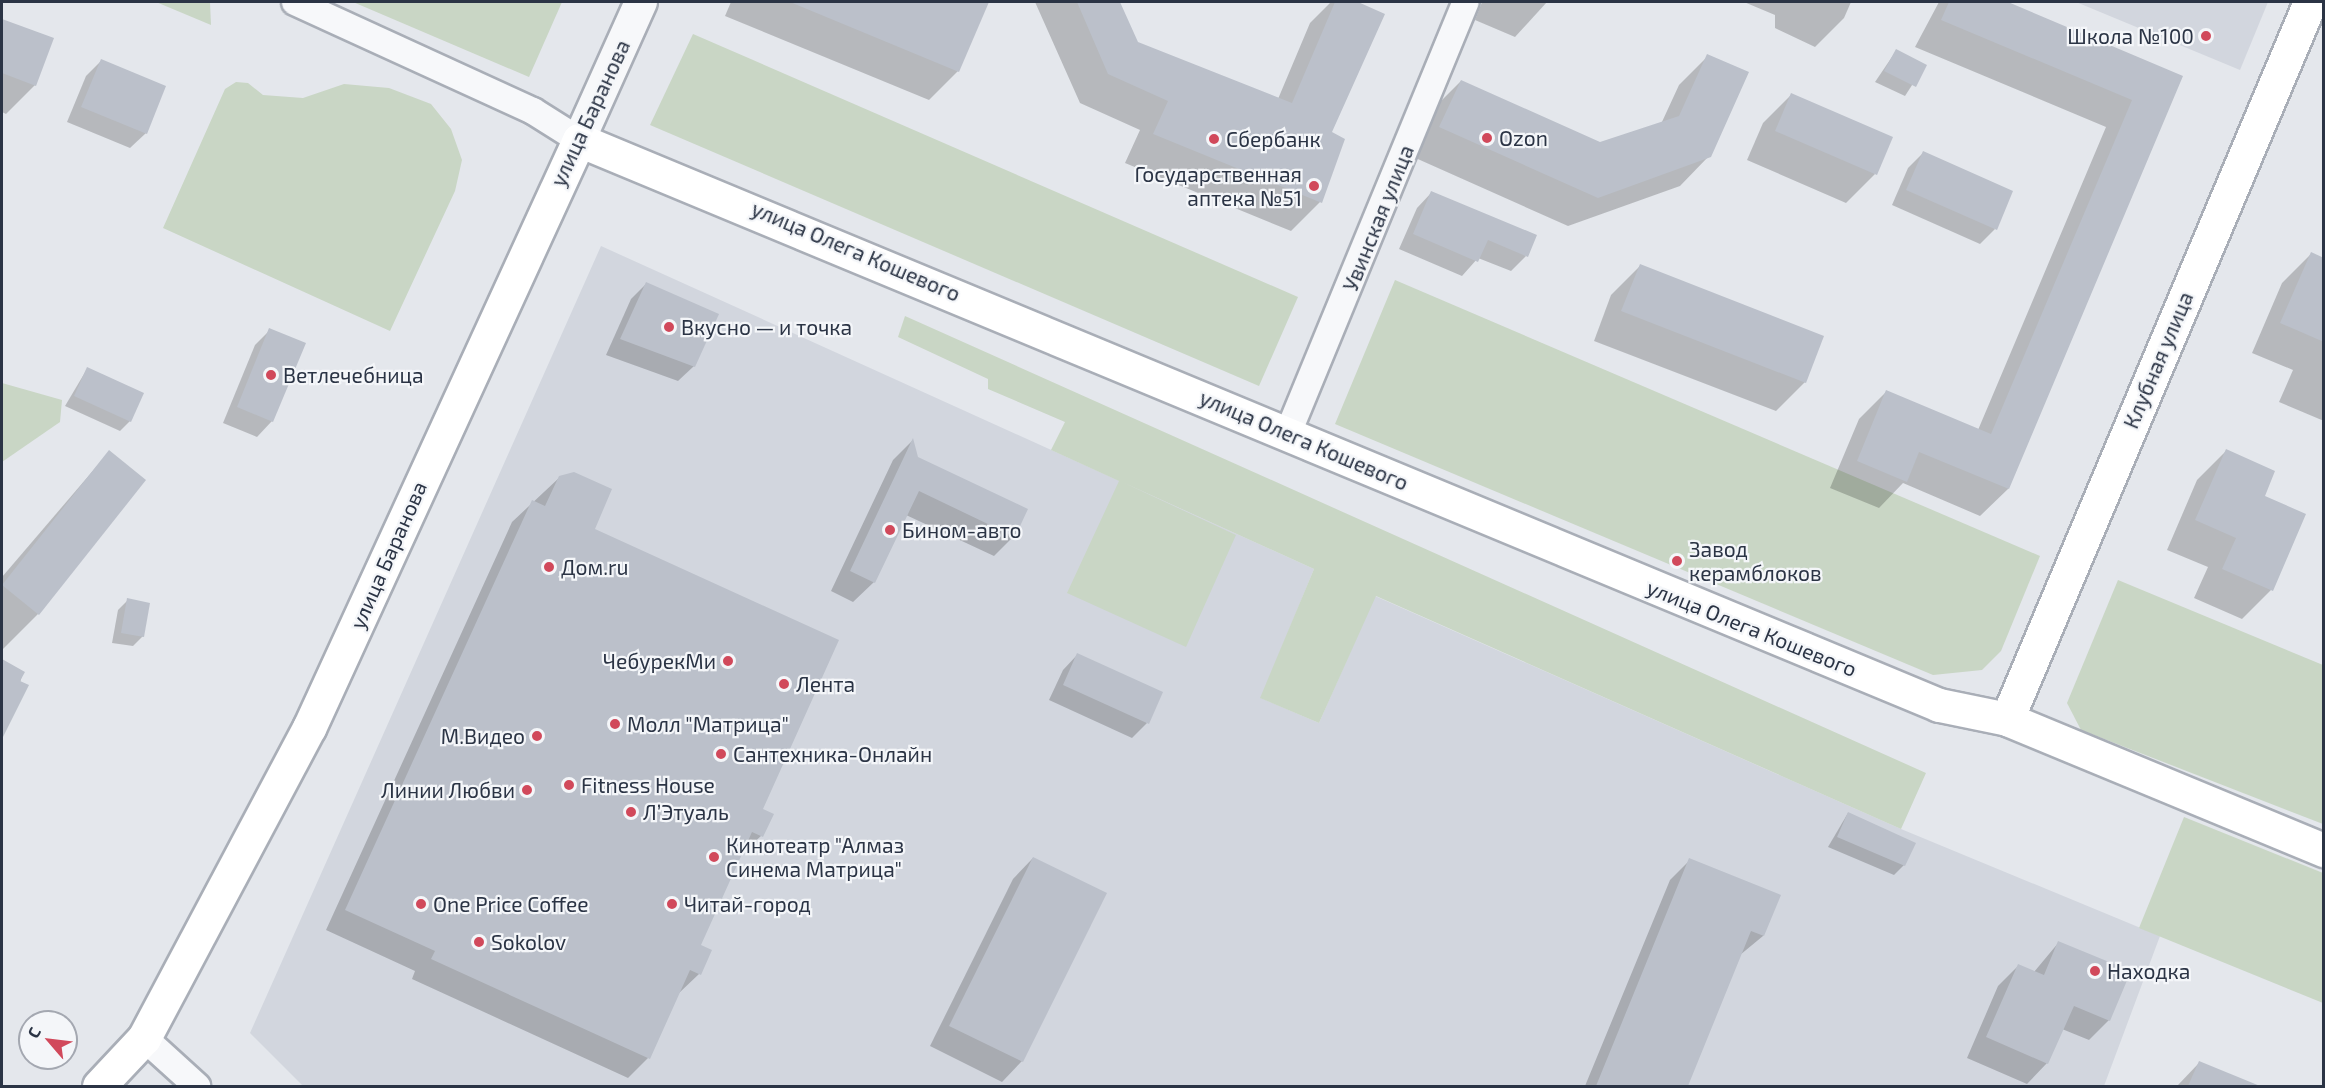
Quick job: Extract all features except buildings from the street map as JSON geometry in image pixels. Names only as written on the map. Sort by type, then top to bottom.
[{"type":"main road","name":"Клубная улица","points":[[2007,720],[2310,2]]},
{"type":"main road","name":"улица Олега Кошевого","points":[[579,140],[1939,705],[2007,720],[2324,850]]},
{"type":"main road","name":"улица Баранова","points":[[99,1086],[144,1038],[309,728],[579,140]]},
{"type":"street","name":"улица Олега Кошевого","points":[[295,2],[533,111],[579,140]]},
{"type":"street","name":"улица Баранова","points":[[579,140],[641,2]]},
{"type":"street","name":"Увинская улица","points":[[1288,433],[1466,2]]},
{"type":"street","points":[[144,1038],[197,1086]]},
{"type":"shaded area","name":"Школа №100","points":[[2076,2],[2268,2],[2240,70]]},
{"type":"shaded area","points":[[601,246],[1314,569],[1261,698],[1319,723],[1375,596],[1901,829],[2160,936],[2104,1086],[303,1086],[250,1033]]},
{"type":"green space","points":[[156,2],[210,2],[211,25]]},
{"type":"green space","points":[[353,2],[562,2],[529,77]]},
{"type":"green space","points":[[693,34],[1298,297],[1259,386],[650,125]]},
{"type":"green space","points":[[236,82],[248,83],[263,95],[303,98],[344,84],[389,88],[431,104],[451,129],[462,160],[455,191],[390,331],[163,228],[225,89]]},
{"type":"green space","points":[[1395,280],[2040,556],[2001,651],[1982,670],[1933,675],[1335,424]]},
{"type":"green space","points":[[905,316],[1926,773],[1901,829],[1376,596],[1319,723],[1260,698],[1314,569],[1122,482],[1236,535],[1186,647],[1067,593],[1119,481],[1051,450],[1065,422],[988,389],[988,379],[898,337]]},
{"type":"green space","points":[[2,383],[62,400],[60,422],[2,462]]},
{"type":"green space","points":[[2118,580],[2323,665],[2323,824],[2081,730],[2067,703]]},
{"type":"green space","points":[[2184,817],[2323,873],[2323,1003],[2139,928]]},
{"type":"place","name":"Школа №100","points":[[2206,36]]},
{"type":"place","name":"Ozon","points":[[1487,138]]},
{"type":"place","name":"Сбербанк","points":[[1214,139]]},
{"type":"place","name":"Государственная аптека №51","points":[[1314,186]]},
{"type":"place","name":"Вкусно — и точка","points":[[669,327]]},
{"type":"place","name":"Ветлечебница","points":[[271,375]]},
{"type":"place","name":"Бином-авто","points":[[890,530]]},
{"type":"place","name":"Завод керамблоков","points":[[1677,561]]},
{"type":"place","name":"Дом.ru","points":[[549,567]]},
{"type":"place","name":"ЧебурекМи","points":[[728,661]]},
{"type":"place","name":"Лента","points":[[784,684]]},
{"type":"place","name":"Молл \"Матрица\"","points":[[615,724]]},
{"type":"place","name":"М.Видео","points":[[537,736]]},
{"type":"place","name":"Сантехника-Онлайн","points":[[721,754]]},
{"type":"place","name":"Fitness House","points":[[569,785]]},
{"type":"place","name":"Линии Любви","points":[[527,790]]},
{"type":"place","name":"Л’Этуаль","points":[[631,812]]},
{"type":"place","name":"Кинотеатр \"Алмаз Синема Матрица\"","points":[[714,857]]},
{"type":"place","name":"One Price Coffee","points":[[421,904]]},
{"type":"place","name":"Читай-город","points":[[672,904]]},
{"type":"place","name":"Sokolov","points":[[479,942]]},
{"type":"place","name":"Находка","points":[[2095,971]]}]
